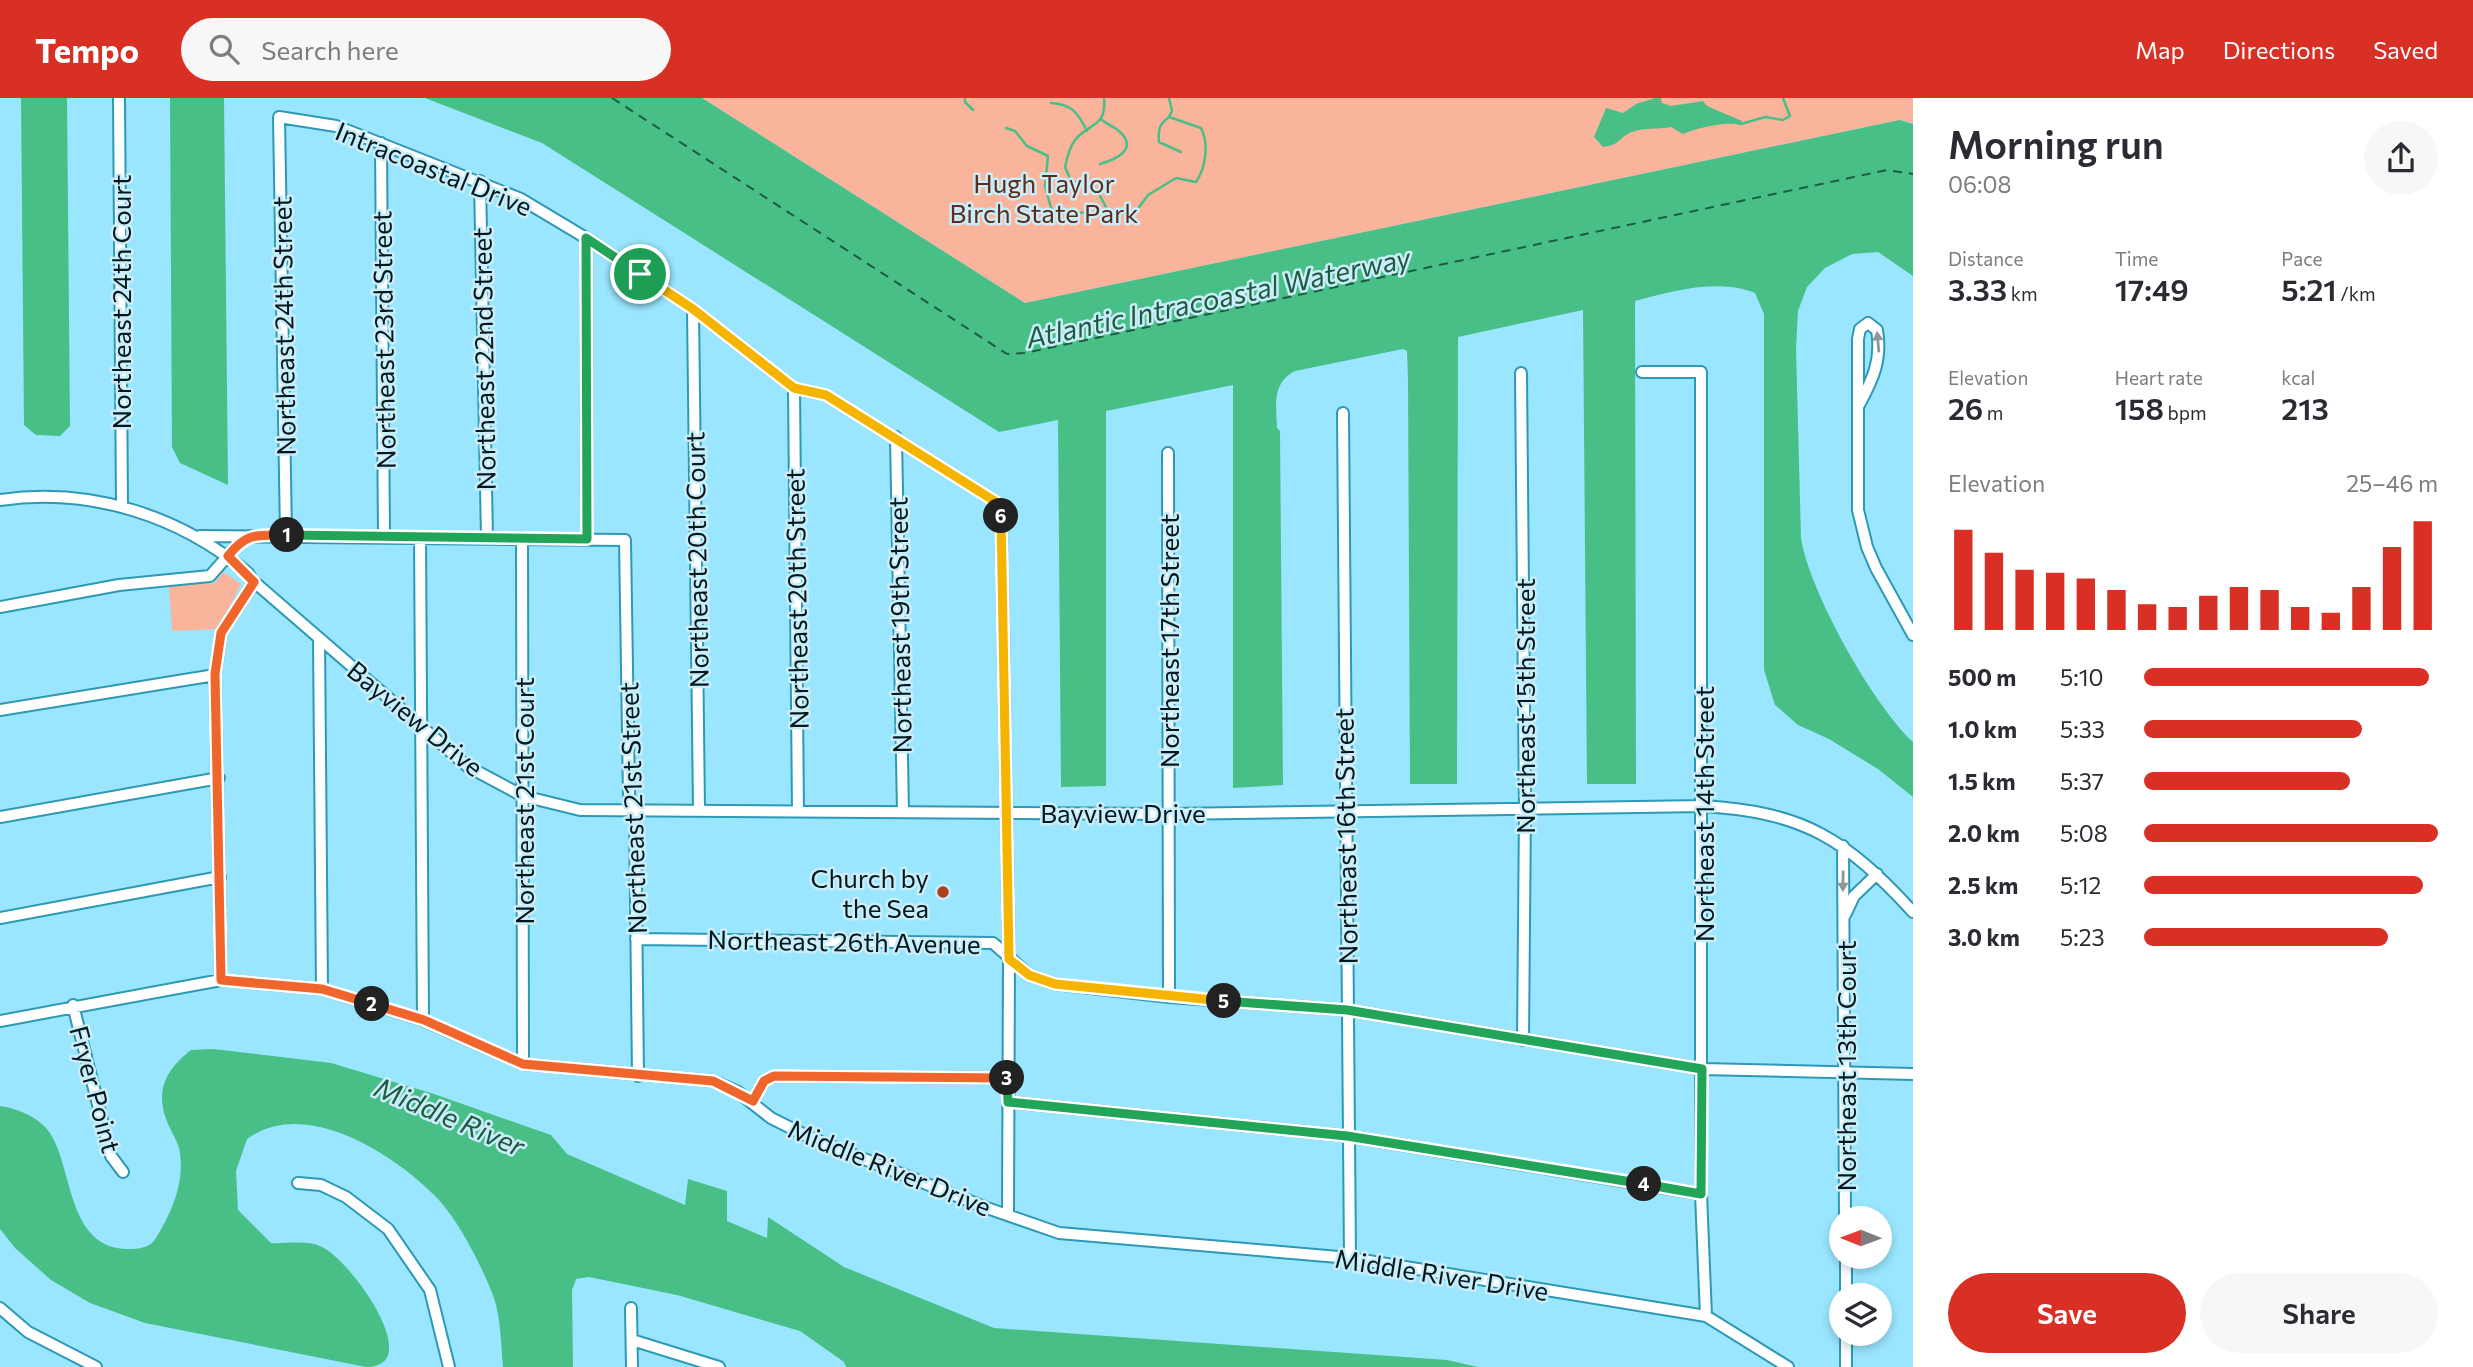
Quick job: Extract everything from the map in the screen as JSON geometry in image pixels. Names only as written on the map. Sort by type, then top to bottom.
[{"type":"street","name":"Northeast 24th Court","points":[[119,98],[122,506]]},
{"type":"street","name":"Intracoastal Drive","points":[[279,117],[336,126],[521,199],[586,238],[693,309],[794,388],[826,395],[996,502],[1001,512],[1004,812]]},
{"type":"street","name":"Northeast 24th Street","points":[[279,117],[286,535]]},
{"type":"street","name":"Northeast 23rd Street","points":[[381,142],[384,537]]},
{"type":"street","name":"Northeast 22nd Street","points":[[480,181],[486,538]]},
{"type":"street","points":[[195,536],[587,539],[586,238]]},
{"type":"street","name":"Northeast 20th Court","points":[[693,309],[699,810]]},
{"type":"street","points":[[1859,405],[1877,371],[1880,346],[1872,324],[1864,325],[1858,339],[1858,510],[1867,547],[1913,635]]},
{"type":"street","name":"Northeast 14th Street","points":[[1642,372],[1701,372],[1701,1194],[1706,1316]]},
{"type":"street","name":"Northeast 15th Street","points":[[1521,373],[1525,808],[1523,1040]]},
{"type":"street","name":"Northeast 20th Street","points":[[794,388],[798,811]]},
{"type":"street","name":"Northeast 16th Street","points":[[1343,413],[1344,811],[1350,1258]]},
{"type":"street","name":"Northeast 19th Street","points":[[896,437],[903,812]]},
{"type":"street","name":"Northeast 17th Street","points":[[1168,453],[1169,997]]},
{"type":"street","name":"Bayview Drive","points":[[0,500],[62,496],[122,506],[195,536],[244,578],[253,581],[421,723],[467,766],[523,796],[580,810],[1169,814],[1703,806],[1750,809],[1782,817],[1815,830],[1843,846],[1877,874],[1913,912]]},
{"type":"street","points":[[0,607],[119,585],[206,578],[214,574],[239,542],[252,536]]},
{"type":"street","points":[[419,537],[424,1020]]},
{"type":"street","name":"Northeast 21st Court","points":[[522,538],[523,1064]]},
{"type":"street","name":"Northeast 21st Street","points":[[587,539],[625,540],[629,796],[635,811],[638,1076]]},
{"type":"street","points":[[221,980],[215,674],[221,633],[253,581]]},
{"type":"street","points":[[319,638],[322,989]]},
{"type":"street","points":[[0,710],[215,674]]},
{"type":"street","points":[[0,817],[219,778]]},
{"type":"street","points":[[1004,812],[1009,959],[1008,1215]]},
{"type":"street","name":"Northeast 13th Court","points":[[1843,846],[1846,1206]]},
{"type":"street","name":"Northeast 13th Court","points":[[1845,915],[1854,896],[1877,874]]},
{"type":"street","points":[[0,918],[220,877]]},
{"type":"street","name":"Northeast 26th Avenue","points":[[636,939],[993,943],[1029,975],[1055,984],[1169,997],[1347,1010],[1702,1069],[1913,1074]]},
{"type":"street","name":"Middle River Drive","points":[[0,1021],[74,1005],[221,980],[322,989],[424,1020],[523,1064],[713,1081],[753,1101],[771,1118],[809,1137],[1059,1233],[1350,1258],[1706,1316],[1788,1367]]},
{"type":"street","name":"Fryer Point","points":[[74,1005],[111,1156],[122,1172]]},
{"type":"street","points":[[753,1101],[764,1081],[774,1076],[1008,1078]]},
{"type":"street","points":[[1008,1102],[1347,1136],[1701,1194]]},
{"type":"street","points":[[298,1183],[321,1185],[346,1196],[388,1228],[430,1290],[449,1367]]},
{"type":"street","points":[[0,1307],[28,1332],[96,1367]]},
{"type":"street","points":[[631,1308],[632,1367]]},
{"type":"street","points":[[632,1340],[719,1367]]},
{"type":"street","points":[[1846,1346],[1846,1367]]},
{"type":"green space","name":"Hugh Taylor Birch State Park","points":[[702,98],[1913,98],[1913,123],[1900,120],[1025,303]]},
{"type":"green space","points":[[223,572],[241,584],[218,629],[172,631],[169,586],[215,583]]},
{"type":"water","points":[[21,98],[67,98],[70,426],[60,436],[36,435],[24,425]]},
{"type":"water","points":[[170,98],[224,98],[228,485],[180,463],[172,447]]},
{"type":"water","name":"Atlantic Intracoastal Waterway","points":[[425,98],[702,98],[1025,303],[1900,120],[1913,124],[1913,276],[1878,252],[1852,254],[1825,268],[1807,287],[1798,311],[1796,349],[1801,538],[1806,560],[1829,616],[1862,675],[1897,725],[1913,742],[1913,797],[1878,769],[1829,739],[1798,725],[1775,705],[1764,670],[1764,314],[1755,293],[1711,286],[1679,290],[1635,301],[1636,784],[1587,784],[1583,310],[1458,337],[1457,784],[1410,784],[1408,380],[1407,351],[1403,349],[1295,371],[1282,382],[1277,395],[1277,428],[1280,431],[1283,785],[1233,788],[1233,385],[1106,411],[1106,786],[1061,787],[1058,420],[999,432],[542,143]]},
{"type":"water","points":[[1661,98],[1662,103],[1671,106],[1703,101],[1707,106],[1742,121],[1740,125],[1712,126],[1683,134],[1671,127],[1642,130],[1603,147],[1594,137],[1606,108],[1623,113],[1636,104]]},
{"type":"water","name":"Middle River","points":[[213,1049],[331,1063],[434,1094],[551,1135],[567,1154],[685,1205],[688,1179],[727,1191],[727,1221],[767,1238],[768,1217],[844,1267],[994,1328],[1447,1360],[1478,1367],[846,1367],[844,1362],[800,1331],[677,1295],[589,1277],[576,1279],[572,1290],[573,1367],[503,1367],[494,1298],[468,1242],[441,1203],[414,1177],[370,1147],[320,1127],[294,1124],[270,1128],[247,1139],[236,1171],[238,1210],[271,1243],[315,1244],[333,1254],[364,1289],[377,1311],[386,1332],[389,1350],[383,1362],[366,1367],[145,1323],[90,1303],[51,1280],[15,1248],[0,1229],[0,1106],[28,1115],[40,1122],[50,1133],[75,1204],[93,1236],[108,1245],[128,1249],[144,1247],[153,1241],[162,1228],[176,1195],[181,1172],[179,1148],[163,1108],[163,1088],[170,1072],[191,1050]]},
{"type":"waterway","points":[[965,98],[965,102],[973,110]]},
{"type":"waterway","points":[[1104,98],[1103,115],[1075,140],[1065,167],[1071,181],[1097,190],[1109,213]]},
{"type":"waterway","points":[[1006,128],[1015,131],[1027,146],[1048,156],[1045,186],[1051,208],[1058,212],[1134,214],[1148,195],[1176,178],[1196,182],[1202,169],[1206,148],[1201,128],[1169,117],[1172,111],[1169,98]]},
{"type":"waterway","points":[[1741,124],[1765,117],[1783,120],[1790,116],[1783,98]]},
{"type":"waterway","points":[[1051,103],[1064,105],[1073,111],[1087,131]]},
{"type":"waterway","points":[[1168,118],[1160,128],[1159,142],[1181,152]]},
{"type":"waterway","points":[[1100,164],[1122,153],[1127,144],[1120,132],[1102,120]]},
{"type":"ferry route","points":[[612,98],[1007,354],[1025,353],[1887,170],[1913,174]]},
{"type":"place","name":"Church by the Sea","points":[[943,892]]},
{"type":"route","points":[[586,238],[640,274],[693,309],[794,388],[826,395],[996,502],[1001,512],[1004,812],[1009,959],[1029,975],[1055,984],[1169,997],[1347,1010],[1702,1069],[1701,1194],[1347,1136],[1008,1102],[1008,1078],[774,1076],[764,1081],[753,1101],[713,1081],[523,1064],[424,1020],[322,989],[221,980],[215,674],[221,633],[254,582],[248,573],[228,556],[239,542],[252,536],[587,539],[586,238]]}]
